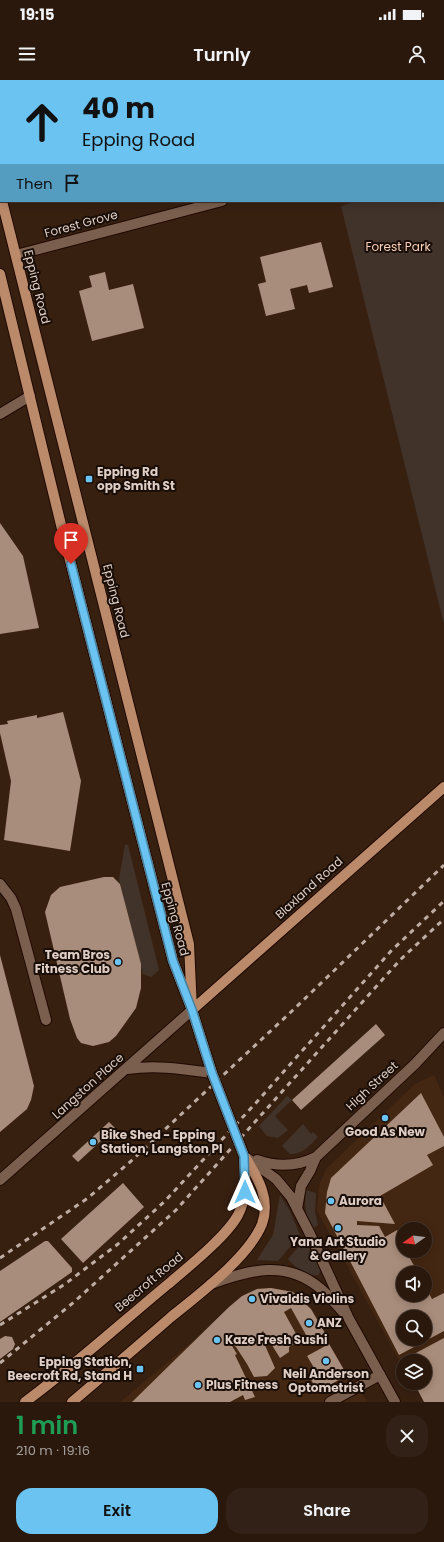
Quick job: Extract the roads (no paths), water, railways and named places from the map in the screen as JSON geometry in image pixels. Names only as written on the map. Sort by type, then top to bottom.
[{"type":"main road","name":"Epping Road","points":[[2,202],[189,944],[192,1010]]},
{"type":"main road","name":"Epping Road","points":[[0,274],[63,533],[173,961],[192,1010],[212,1073]]},
{"type":"main road","name":"Blaxland Road","points":[[192,1010],[444,787]]},
{"type":"main road","name":"Beecroft Road","points":[[72,1402],[210,1284],[246,1249],[262,1224],[264,1211],[262,1188],[244,1156],[212,1073]]},
{"type":"main road","name":"Beecroft Road","points":[[25,1402],[191,1264],[228,1228],[238,1216],[244,1201],[246,1183],[244,1156]]},
{"type":"street","name":"Forest Grove","points":[[16,255],[218,202]]},
{"type":"street","points":[[0,414],[30,396]]},
{"type":"street","points":[[0,884],[11,898],[16,909],[46,1020]]},
{"type":"street","name":"Langston Place","points":[[0,1180],[192,1010]]},
{"type":"street","name":"High Street","points":[[244,1156],[265,1163],[287,1166],[304,1163],[316,1157],[415,1064],[444,1033]]},
{"type":"street","points":[[127,1069],[150,1066],[167,1066],[212,1073]]},
{"type":"street","points":[[244,1156],[276,1178],[298,1209],[349,1319],[395,1402]]},
{"type":"street","name":"High Street","points":[[298,1209],[301,1186],[316,1157]]},
{"type":"street","name":"Beecroft Road","points":[[210,1284],[250,1271],[283,1270],[309,1281],[321,1289],[349,1319]]},
{"type":"street","points":[[330,1402],[380,1375]]},
{"type":"railway","points":[[0,1258],[88,1198],[130,1162],[292,1011],[444,865]]},
{"type":"railway","points":[[0,1325],[65,1284],[118,1244],[165,1201],[254,1105],[391,951],[444,901]]},
{"type":"railway","points":[[0,1363],[74,1302],[176,1210],[400,960],[444,919]]},
{"type":"place","name":"Epping Rd opp Smith St","points":[[89,479]]},
{"type":"place","name":"Team Bros Fitness Club","points":[[118,962]]},
{"type":"place","name":"Good As New","points":[[385,1118]]},
{"type":"place","name":"Bike Shed - Epping Station, Langston Pl","points":[[93,1142]]},
{"type":"place","name":"Aurora","points":[[331,1201]]},
{"type":"place","name":"Yana Art Studio & Gallery","points":[[338,1228]]},
{"type":"place","name":"Vivaldis Violins","points":[[252,1299]]},
{"type":"place","name":"ANZ","points":[[309,1323]]},
{"type":"place","name":"Kaze Fresh Sushi","points":[[217,1340]]},
{"type":"place","name":"Neil Anderson Optometrist","points":[[326,1361]]},
{"type":"place","name":"Epping Station, Beecroft Rd, Stand H","points":[[140,1369]]},
{"type":"place","name":"Plus Fitness","points":[[198,1385]]},
{"type":"park label","name":"Forest Park","points":[[398,247]]}]
